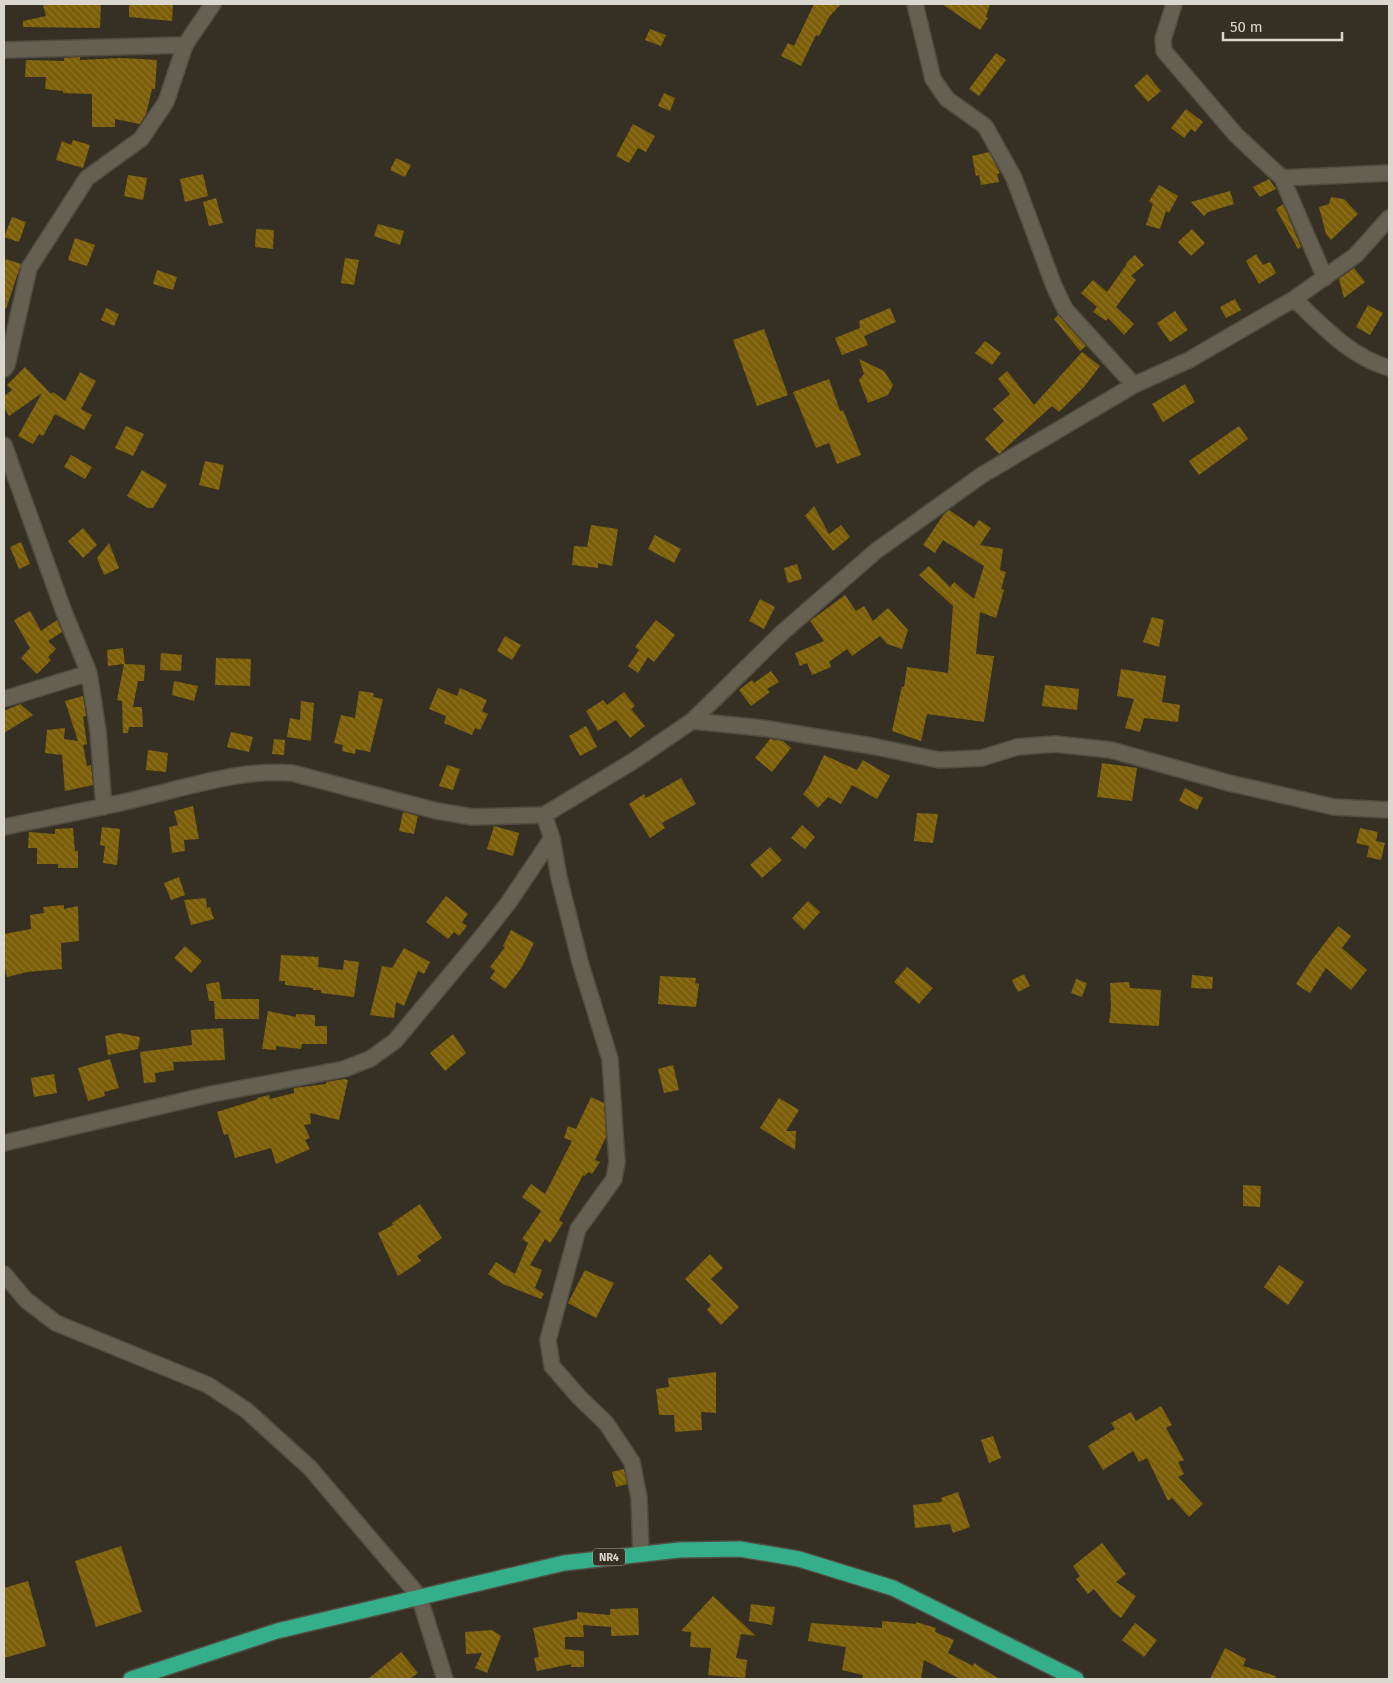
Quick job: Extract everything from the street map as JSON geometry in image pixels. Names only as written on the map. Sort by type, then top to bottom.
[{"type":"highway","name":"NR4","points":[[131,1679],[277,1632],[419,1596],[564,1563],[679,1550],[740,1550],[799,1559],[893,1588],[1076,1679]]},
{"type":"street","points":[[4,370],[7,365],[29,268],[87,178],[141,139],[166,102],[186,45],[213,4]]},
{"type":"street","points":[[915,4],[933,79],[938,89],[947,99],[968,112],[985,126],[1014,178],[1054,286],[1065,309],[1134,385]]},
{"type":"street","points":[[1174,4],[1163,39],[1164,51],[1168,58],[1236,135],[1282,178],[1325,278]]},
{"type":"street","points":[[4,50],[186,45]]},
{"type":"street","points":[[1282,178],[1389,173]]},
{"type":"street","points":[[4,827],[104,807],[225,778],[271,771],[292,773],[437,811],[473,817],[544,815],[635,760],[692,721],[784,631],[876,551],[982,475],[1134,385],[1189,360],[1294,299],[1356,255],[1389,218]]},
{"type":"street","points":[[1294,299],[1345,347],[1375,364],[1389,368]]},
{"type":"street","points":[[4,445],[64,612],[89,672],[98,731],[104,807]]},
{"type":"street","points":[[4,699],[89,672]]},
{"type":"street","points":[[692,721],[762,728],[854,743],[939,760],[982,758],[1017,747],[1055,744],[1111,750],[1228,783],[1334,807],[1389,810]]},
{"type":"street","points":[[544,815],[552,838],[559,878],[580,962],[610,1059],[617,1162],[614,1179],[578,1229],[548,1340],[552,1366],[578,1397],[606,1423],[632,1462],[639,1498],[641,1553]]},
{"type":"street","points":[[4,1143],[212,1094],[344,1069],[370,1059],[395,1041],[480,939],[509,902],[552,838]]},
{"type":"street","points":[[4,1274],[26,1300],[56,1323],[208,1385],[246,1410],[310,1468],[419,1596],[445,1679]]},
{"type":"building","points":[[43,4],[101,4],[100,28],[23,27],[23,21],[46,16]]},
{"type":"building","points":[[129,4],[173,4],[172,21],[129,17]]},
{"type":"building","points":[[814,4],[841,4],[829,17],[819,36],[816,35],[801,66],[781,56],[788,43],[794,46]]},
{"type":"building","points":[[942,4],[990,4],[986,17],[988,18],[980,30]]},
{"type":"building","points":[[650,29],[666,35],[661,46],[645,40]]},
{"type":"building","points":[[996,53],[1006,60],[979,96],[969,89]]},
{"type":"building","points":[[80,57],[80,60],[122,58],[157,60],[155,89],[152,89],[146,114],[140,124],[115,119],[115,127],[92,127],[92,94],[63,93],[63,91],[45,89],[46,77],[25,77],[26,60],[64,61],[64,58]]},
{"type":"building","points":[[1147,74],[1161,91],[1148,102],[1134,86]]},
{"type":"building","points":[[664,93],[675,98],[670,111],[658,106]]},
{"type":"building","points":[[1186,109],[1203,122],[1195,132],[1191,129],[1184,138],[1171,128]]},
{"type":"building","points":[[633,124],[655,136],[646,152],[638,148],[629,163],[616,156]]},
{"type":"building","points":[[73,140],[90,145],[83,168],[56,160],[62,141],[71,145]]},
{"type":"building","points":[[989,152],[1000,173],[997,174],[999,182],[981,185],[979,175],[976,176],[972,156]]},
{"type":"building","points":[[396,158],[411,165],[405,177],[390,170]]},
{"type":"building","points":[[203,174],[208,196],[185,202],[180,179]]},
{"type":"building","points":[[128,175],[147,178],[143,200],[124,196]]},
{"type":"building","points":[[1269,179],[1276,189],[1260,197],[1253,187]]},
{"type":"building","points":[[1159,185],[1178,196],[1169,213],[1166,211],[1160,229],[1146,225],[1153,204],[1149,201]]},
{"type":"building","points":[[1230,191],[1234,204],[1208,212],[1204,216],[1191,202]]},
{"type":"building","points":[[1331,197],[1344,199],[1358,214],[1331,240],[1326,234],[1319,207],[1329,204]]},
{"type":"building","points":[[216,198],[223,223],[209,226],[203,202]]},
{"type":"building","points":[[1283,204],[1301,247],[1298,249],[1276,209]]},
{"type":"building","points":[[12,217],[26,222],[19,242],[4,237]]},
{"type":"building","points":[[378,224],[404,231],[400,245],[374,236]]},
{"type":"building","points":[[256,229],[274,230],[273,249],[255,247]]},
{"type":"building","points":[[1192,229],[1205,243],[1191,256],[1178,242]]},
{"type":"building","points":[[75,238],[95,245],[87,266],[68,260]]},
{"type":"building","points":[[1256,254],[1263,265],[1270,262],[1276,273],[1259,284],[1246,261]]},
{"type":"building","points":[[1135,255],[1144,265],[1131,276],[1136,280],[1116,307],[1134,324],[1124,335],[1108,318],[1106,321],[1093,312],[1097,307],[1081,293],[1093,280],[1107,292],[1126,263]]},
{"type":"building","points":[[345,258],[359,260],[354,285],[341,283]]},
{"type":"building","points":[[6,259],[21,264],[6,309],[4,308],[4,267]]},
{"type":"building","points":[[1354,268],[1365,282],[1344,298],[1339,279]]},
{"type":"building","points":[[157,270],[177,277],[173,290],[153,284]]},
{"type":"building","points":[[1235,299],[1241,310],[1226,318],[1220,307]]},
{"type":"building","points":[[1368,305],[1383,313],[1370,335],[1356,327]]},
{"type":"building","points":[[106,308],[119,314],[114,326],[101,320]]},
{"type":"building","points":[[890,308],[896,322],[864,336],[868,345],[842,355],[835,338],[860,328],[859,321]]},
{"type":"building","points":[[1175,311],[1188,330],[1170,342],[1157,323]]},
{"type":"building","points":[[1058,315],[1086,346],[1080,351],[1054,319]]},
{"type":"building","points":[[764,329],[788,395],[757,406],[733,340]]},
{"type":"building","points":[[985,341],[1001,353],[992,365],[975,353]]},
{"type":"building","points":[[1082,352],[1100,366],[1084,387],[1059,412],[1052,406],[999,454],[985,439],[1004,421],[993,409],[1010,394],[998,379],[1007,371],[1034,405]]},
{"type":"building","points":[[859,359],[884,371],[893,385],[888,395],[868,403],[859,380],[864,374]]},
{"type":"building","points":[[25,367],[51,394],[53,392],[65,401],[80,372],[96,381],[81,409],[92,415],[84,430],[55,414],[43,436],[39,434],[33,444],[18,436],[42,393],[9,416],[4,407],[4,396],[12,390],[7,385]]},
{"type":"building","points":[[829,379],[840,411],[843,410],[861,455],[837,464],[829,443],[816,448],[793,392]]},
{"type":"building","points":[[1185,384],[1195,402],[1163,422],[1152,404]]},
{"type":"building","points":[[126,426],[144,434],[133,456],[115,448]]},
{"type":"building","points":[[1239,426],[1248,439],[1199,475],[1189,461]]},
{"type":"building","points":[[71,455],[92,467],[85,479],[64,467]]},
{"type":"building","points":[[205,461],[224,465],[219,490],[199,485]]},
{"type":"building","points":[[142,470],[167,485],[153,508],[148,508],[127,496]]},
{"type":"building","points":[[814,506],[829,534],[841,525],[850,537],[833,551],[805,516]]},
{"type":"building","points":[[949,510],[974,527],[979,520],[991,528],[980,545],[1003,549],[1000,570],[1006,572],[1001,589],[1004,590],[996,618],[980,612],[976,654],[994,656],[984,722],[927,714],[921,741],[892,731],[902,686],[904,687],[907,667],[948,673],[953,606],[919,575],[929,566],[950,587],[954,582],[974,599],[984,566],[943,540],[935,553],[923,545],[944,514]]},
{"type":"building","points":[[591,525],[618,529],[612,566],[598,563],[598,568],[572,565],[574,546],[587,547]]},
{"type":"building","points":[[83,528],[97,545],[83,558],[68,541]]},
{"type":"building","points":[[655,535],[681,549],[674,563],[648,549]]},
{"type":"building","points":[[21,542],[30,564],[19,569],[10,547]]},
{"type":"building","points":[[109,543],[119,568],[104,575],[97,558]]},
{"type":"building","points":[[797,564],[802,579],[788,583],[784,568]]},
{"type":"building","points":[[845,595],[856,611],[864,606],[873,621],[888,608],[908,630],[902,649],[887,644],[880,636],[852,656],[847,649],[829,662],[831,667],[812,675],[807,663],[800,666],[795,653],[824,641],[810,621]]},
{"type":"building","points":[[760,599],[775,607],[764,629],[749,621]]},
{"type":"building","points":[[30,611],[41,631],[57,620],[62,632],[48,641],[56,649],[48,657],[51,660],[37,674],[21,658],[30,648],[14,620]]},
{"type":"building","points":[[1152,617],[1164,620],[1159,647],[1143,642]]},
{"type":"building","points":[[656,620],[675,635],[654,662],[648,657],[638,673],[628,666],[639,650],[635,647]]},
{"type":"building","points":[[505,636],[521,645],[512,660],[497,651]]},
{"type":"building","points":[[123,648],[125,664],[145,665],[144,681],[138,681],[133,707],[142,707],[143,727],[129,727],[128,733],[123,733],[122,701],[117,700],[124,664],[108,666],[107,650]]},
{"type":"building","points":[[161,653],[182,655],[181,671],[160,670]]},
{"type":"building","points":[[216,658],[251,659],[250,686],[215,685]]},
{"type":"building","points":[[1121,669],[1166,676],[1162,702],[1180,705],[1178,722],[1144,718],[1140,732],[1125,728],[1134,699],[1117,696]]},
{"type":"building","points":[[771,671],[779,682],[767,689],[770,692],[751,706],[739,690],[752,680],[754,683]]},
{"type":"building","points":[[174,681],[198,686],[194,701],[172,695]]},
{"type":"building","points":[[1045,685],[1079,689],[1077,710],[1042,706]]},
{"type":"building","points":[[438,688],[457,696],[460,688],[487,700],[482,711],[488,714],[480,730],[475,728],[472,735],[444,723],[446,716],[429,709]]},
{"type":"building","points":[[359,691],[374,693],[373,697],[383,699],[370,752],[356,749],[355,754],[342,751],[343,745],[334,743],[341,715],[355,718]]},
{"type":"building","points":[[624,692],[635,706],[631,709],[645,726],[630,738],[616,720],[598,731],[586,711],[603,700],[607,705]]},
{"type":"building","points":[[83,696],[86,716],[83,717],[87,744],[83,745],[87,766],[91,765],[93,785],[65,791],[62,755],[45,753],[47,730],[65,728],[64,739],[78,741],[65,701]]},
{"type":"building","points":[[301,701],[314,703],[311,741],[287,737],[290,718],[300,720]]},
{"type":"building","points":[[20,704],[33,715],[4,733],[4,711]]},
{"type":"building","points":[[586,726],[597,747],[580,756],[569,736]]},
{"type":"building","points":[[231,732],[253,737],[249,752],[227,747]]},
{"type":"building","points":[[274,739],[285,740],[284,755],[272,754]]},
{"type":"building","points":[[770,739],[783,741],[791,748],[772,772],[755,758]]},
{"type":"building","points":[[148,750],[168,753],[166,772],[146,770]]},
{"type":"building","points":[[824,755],[857,770],[863,760],[890,776],[877,799],[852,785],[841,804],[828,797],[818,808],[803,794],[810,785]]},
{"type":"building","points":[[1102,763],[1137,768],[1132,801],[1097,797]]},
{"type":"building","points":[[447,765],[460,769],[453,790],[439,786]]},
{"type":"building","points":[[681,778],[696,804],[662,823],[665,828],[650,838],[629,804],[644,794],[646,798]]},
{"type":"building","points":[[1185,788],[1203,798],[1197,810],[1179,801]]},
{"type":"building","points":[[193,806],[199,839],[184,840],[185,851],[172,853],[169,827],[178,825],[174,811]]},
{"type":"building","points":[[403,812],[418,816],[414,834],[399,831]]},
{"type":"building","points":[[917,813],[938,814],[933,843],[914,841]]},
{"type":"building","points":[[802,825],[815,837],[805,849],[791,838]]},
{"type":"building","points":[[494,826],[519,833],[513,856],[487,849]]},
{"type":"building","points":[[102,827],[120,829],[117,865],[103,863],[105,846],[100,845]]},
{"type":"building","points":[[73,828],[75,851],[78,851],[78,868],[58,868],[58,864],[37,864],[37,848],[28,848],[29,832],[55,834],[55,829]]},
{"type":"building","points":[[1360,828],[1378,832],[1376,841],[1385,843],[1381,860],[1367,857],[1369,846],[1356,843]]},
{"type":"building","points":[[770,847],[782,860],[762,878],[750,865]]},
{"type":"building","points":[[179,877],[185,895],[171,900],[164,883]]},
{"type":"building","points":[[446,896],[468,914],[462,922],[467,926],[459,936],[454,932],[448,939],[426,922]]},
{"type":"building","points":[[206,898],[207,908],[210,907],[214,919],[191,925],[184,900]]},
{"type":"building","points":[[808,901],[820,912],[804,930],[792,918]]},
{"type":"building","points":[[64,905],[64,909],[78,906],[79,941],[61,943],[62,969],[27,972],[7,977],[4,965],[4,934],[31,929],[30,915],[44,913],[43,907]]},
{"type":"building","points":[[1338,926],[1351,936],[1342,948],[1367,970],[1351,990],[1326,968],[1310,993],[1296,984]]},
{"type":"building","points":[[511,930],[534,943],[522,967],[505,989],[490,978],[495,971],[490,967],[505,947],[503,946]]},
{"type":"building","points":[[185,946],[202,961],[191,973],[174,958]]},
{"type":"building","points":[[404,948],[430,962],[424,974],[418,971],[404,1006],[396,1002],[394,1018],[370,1015],[382,966],[392,968]]},
{"type":"building","points":[[281,955],[319,957],[318,967],[343,970],[344,960],[359,962],[354,997],[321,993],[321,990],[313,990],[313,988],[285,985],[285,981],[279,981]]},
{"type":"building","points":[[907,967],[933,988],[919,1004],[894,982]]},
{"type":"building","points":[[1024,974],[1030,986],[1018,992],[1012,980]]},
{"type":"building","points":[[1192,975],[1213,977],[1212,989],[1191,988]]},
{"type":"building","points":[[660,976],[696,978],[695,983],[699,984],[696,1007],[658,1004]]},
{"type":"building","points":[[1076,979],[1087,983],[1082,997],[1071,993]]},
{"type":"building","points":[[219,982],[222,999],[259,999],[259,1019],[215,1019],[214,1001],[209,1001],[206,984]]},
{"type":"building","points":[[1129,982],[1130,988],[1161,990],[1159,1026],[1109,1023],[1111,1007],[1110,983]]},
{"type":"building","points":[[268,1011],[296,1017],[296,1014],[315,1015],[315,1026],[327,1026],[327,1044],[302,1044],[301,1049],[276,1046],[276,1050],[262,1049]]},
{"type":"building","points":[[223,1028],[225,1060],[173,1062],[174,1070],[155,1073],[156,1082],[144,1083],[140,1052],[192,1045],[191,1030]]},
{"type":"building","points":[[119,1033],[140,1037],[138,1049],[108,1055],[105,1036]]},
{"type":"building","points":[[453,1034],[466,1053],[445,1071],[430,1053]]},
{"type":"building","points":[[110,1059],[119,1088],[104,1092],[105,1096],[88,1101],[78,1068]]},
{"type":"building","points":[[673,1065],[679,1090],[664,1093],[658,1069]]},
{"type":"building","points":[[54,1074],[57,1093],[34,1097],[31,1078]]},
{"type":"building","points":[[348,1080],[339,1120],[310,1113],[311,1124],[304,1125],[310,1138],[305,1140],[310,1149],[276,1164],[271,1148],[235,1158],[228,1134],[224,1135],[217,1112],[269,1095],[270,1099],[294,1093],[294,1088],[326,1084],[326,1082]]},
{"type":"building","points":[[591,1097],[604,1103],[606,1137],[595,1160],[600,1162],[592,1174],[588,1172],[585,1176],[583,1175],[559,1220],[563,1223],[550,1243],[545,1239],[530,1265],[542,1270],[535,1288],[544,1294],[541,1299],[503,1284],[488,1274],[496,1262],[515,1274],[528,1243],[522,1239],[541,1211],[522,1197],[531,1184],[545,1194],[572,1141],[564,1138],[568,1126],[576,1129]]},
{"type":"building","points":[[779,1098],[799,1110],[786,1131],[796,1131],[795,1150],[760,1128]]},
{"type":"building","points":[[1243,1185],[1261,1186],[1260,1207],[1243,1206]]},
{"type":"building","points":[[420,1204],[442,1238],[417,1256],[421,1261],[398,1276],[378,1233],[393,1225],[392,1223]]},
{"type":"building","points":[[710,1254],[723,1268],[711,1279],[739,1307],[721,1325],[707,1310],[711,1305],[685,1279]]},
{"type":"building","points":[[1279,1265],[1304,1282],[1288,1305],[1264,1287]]},
{"type":"building","points":[[585,1270],[614,1283],[596,1318],[568,1303]]},
{"type":"building","points":[[716,1372],[716,1413],[701,1412],[702,1430],[675,1432],[674,1415],[659,1415],[656,1389],[669,1387],[668,1378]]},
{"type":"building","points":[[1161,1406],[1172,1425],[1166,1428],[1184,1460],[1178,1462],[1184,1474],[1178,1477],[1203,1504],[1189,1517],[1172,1498],[1168,1501],[1147,1458],[1139,1462],[1133,1451],[1103,1470],[1088,1446],[1115,1429],[1111,1423],[1131,1412],[1136,1421]]},
{"type":"building","points":[[993,1436],[1001,1458],[989,1463],[981,1440]]},
{"type":"building","points":[[624,1469],[627,1484],[616,1487],[612,1472]]},
{"type":"building","points":[[958,1492],[970,1527],[953,1533],[950,1524],[915,1528],[913,1505],[942,1502],[941,1498]]},
{"type":"building","points":[[1102,1543],[1126,1574],[1116,1582],[1136,1596],[1121,1618],[1112,1611],[1094,1589],[1088,1594],[1076,1579],[1080,1576],[1073,1566]]},
{"type":"building","points":[[121,1546],[142,1612],[96,1627],[75,1561]]},
{"type":"building","points":[[28,1581],[46,1646],[4,1658],[4,1588]]},
{"type":"building","points":[[713,1596],[756,1636],[741,1634],[736,1658],[747,1660],[745,1678],[708,1675],[711,1648],[690,1647],[691,1632],[681,1631]]},
{"type":"building","points":[[751,1604],[775,1607],[772,1625],[749,1621]]},
{"type":"building","points":[[638,1608],[639,1635],[611,1636],[611,1627],[583,1625],[584,1637],[565,1637],[565,1649],[584,1651],[584,1667],[571,1667],[571,1664],[537,1671],[534,1658],[539,1657],[533,1628],[577,1619],[577,1612],[610,1615],[610,1609]]},
{"type":"building","points":[[882,1621],[916,1624],[916,1622],[936,1628],[935,1632],[954,1640],[948,1653],[973,1666],[974,1663],[999,1679],[960,1679],[924,1660],[921,1679],[862,1679],[863,1675],[842,1670],[846,1647],[808,1641],[811,1623],[882,1628]]},
{"type":"building","points":[[1135,1623],[1157,1640],[1144,1657],[1122,1640]]},
{"type":"building","points":[[492,1630],[501,1636],[487,1673],[475,1668],[482,1653],[466,1654],[465,1632]]},
{"type":"building","points":[[1225,1648],[1246,1659],[1243,1666],[1276,1676],[1275,1679],[1210,1679]]},
{"type":"building","points":[[401,1652],[418,1673],[410,1679],[368,1679]]}]
